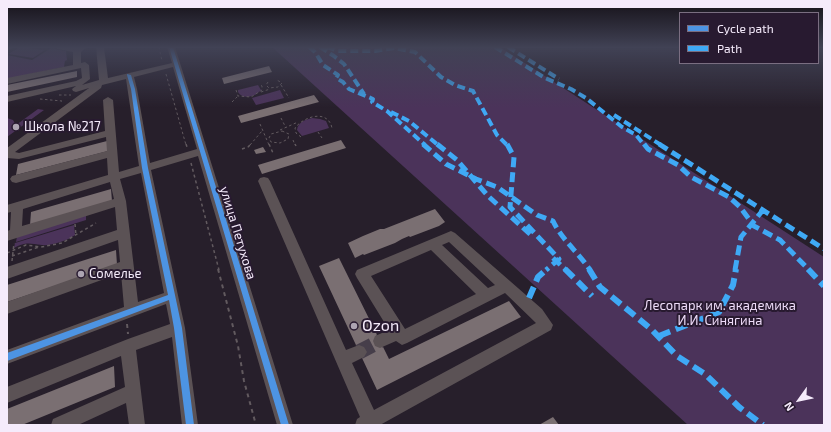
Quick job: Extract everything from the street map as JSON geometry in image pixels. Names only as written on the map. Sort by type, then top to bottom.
[{"type":"street","points":[[7,81],[72,67]]},
{"type":"street","points":[[7,99],[76,84],[85,80],[85,67]]},
{"type":"street","points":[[103,67],[104,77]]},
{"type":"street","points":[[86,77],[129,75],[161,67]]},
{"type":"street","name":"улица Петухова","points":[[171,67],[202,151],[285,425]]},
{"type":"street","points":[[129,75],[133,89],[145,168],[178,328],[190,425]]},
{"type":"street","points":[[7,107],[39,99],[104,77]]},
{"type":"street","points":[[7,154],[104,77]]},
{"type":"street","points":[[108,100],[114,177],[120,201],[132,311]]},
{"type":"street","points":[[7,154],[20,156],[110,133]]},
{"type":"street","points":[[120,201],[11,235],[12,208],[202,151]]},
{"type":"street","points":[[16,178],[112,153]]},
{"type":"street","points":[[264,181],[342,359],[367,423],[546,325],[538,314],[452,236],[362,274],[402,338],[506,286]]},
{"type":"street","points":[[9,273],[123,233]]},
{"type":"street","points":[[433,244],[486,296]]},
{"type":"street","points":[[7,308],[128,265]]},
{"type":"street","points":[[7,356],[172,296]]},
{"type":"street","points":[[7,395],[128,346],[178,328]]},
{"type":"street","points":[[380,341],[399,333]]},
{"type":"street","points":[[128,346],[137,425]]},
{"type":"street","points":[[342,359],[359,352]]},
{"type":"street","points":[[60,425],[134,391]]},
{"type":"path","points":[[170,67],[189,156],[238,346],[244,382],[256,425]]},
{"type":"path","points":[[277,80],[281,81],[281,85],[289,98]]},
{"type":"path","points":[[268,82],[267,87],[272,88]]},
{"type":"path","points":[[259,84],[262,88],[261,92]]},
{"type":"path","points":[[238,96],[252,97],[281,85]]},
{"type":"path","points":[[236,90],[238,96]]},
{"type":"path","points":[[232,102],[238,96]]},
{"type":"path","points":[[39,99],[62,101],[57,107]]},
{"type":"path","points":[[278,131],[288,133],[288,139],[280,143],[271,142],[270,136],[278,131],[312,117],[324,117],[331,122],[332,128]]},
{"type":"path","points":[[281,118],[286,128]]},
{"type":"path","points":[[301,121],[296,125],[295,130],[301,137]]},
{"type":"path","points":[[260,124],[273,153]]},
{"type":"path","points":[[242,149],[248,147],[262,130]]},
{"type":"path","points":[[318,132],[322,138]]},
{"type":"path","points":[[293,140],[296,146]]},
{"type":"path","points":[[12,256],[41,247],[57,244],[76,236],[96,223]]},
{"type":"path","points":[[75,224],[76,236]]},
{"type":"path","points":[[9,273],[13,250],[11,235]]},
{"type":"path","points":[[7,253],[29,245],[41,247]]},
{"type":"path","points":[[128,346],[127,316],[132,311]]},
{"type":"green space","points":[[7,67],[63,67],[7,79]]},
{"type":"green space","name":"Лесопарк им. академика И.И. Синягина","points":[[294,67],[531,67],[824,257],[824,425],[688,425]]},
{"type":"green space","points":[[258,85],[261,90],[252,96],[246,97],[238,92],[238,90]]},
{"type":"green space","points":[[280,90],[284,98],[256,105],[252,98]]},
{"type":"green space","points":[[38,109],[44,110],[7,137],[7,118],[13,120],[16,125]]},
{"type":"green space","points":[[312,118],[326,121],[329,128],[302,136],[297,130],[300,123]]},
{"type":"green space","points":[[86,215],[86,220],[16,242],[17,236]]},
{"type":"green space","points":[[74,225],[75,235],[63,241],[46,245],[25,244],[14,248],[15,243]]},
{"type":"building","points":[[264,67],[270,67],[272,72],[224,84],[222,78]]},
{"type":"building","points":[[77,71],[77,77],[7,92],[7,85]]},
{"type":"building","points":[[314,95],[319,102],[241,123],[238,116]]},
{"type":"building","points":[[341,140],[346,148],[262,174],[258,165]]},
{"type":"building","points":[[107,141],[108,151],[16,175],[18,164]]},
{"type":"building","points":[[263,147],[266,152],[256,154],[254,150]]},
{"type":"building","points":[[111,189],[112,201],[30,225],[31,212]]},
{"type":"building","points":[[435,209],[445,222],[439,226],[410,237],[409,236],[395,243],[355,258],[348,243],[380,229],[384,229]]},
{"type":"building","points":[[116,250],[117,265],[7,302],[7,285]]},
{"type":"building","points":[[339,258],[389,359],[509,301],[521,317],[377,390],[319,266]]},
{"type":"building","points":[[114,366],[115,387],[22,425],[7,425],[7,409]]},
{"type":"building","points":[[553,417],[559,425],[539,425]]},
{"type":"tunnel","points":[[359,352],[380,341]]},
{"type":"marked path","points":[[326,67],[338,75],[336,78],[343,82],[349,89],[373,99],[372,102],[387,111],[446,164],[476,179],[497,187],[537,215],[553,221],[558,232],[584,261],[600,287],[651,329],[677,356],[705,374],[739,407],[763,425]]},
{"type":"marked path","points":[[346,67],[364,94]]},
{"type":"marked path","points":[[429,67],[447,82],[473,91],[497,135],[507,144],[514,157],[510,207],[559,259],[538,277],[529,298]]},
{"type":"marked path","points":[[528,67],[545,78],[571,89],[586,98],[622,127],[636,135],[648,149],[678,165],[691,177],[729,197],[740,207],[754,226],[780,240],[824,286]]},
{"type":"marked path","points":[[540,67],[559,79]]},
{"type":"marked path","points":[[391,112],[409,121],[457,160],[488,196],[531,235]]},
{"type":"marked path","points":[[614,115],[824,249]]},
{"type":"marked path","points":[[659,336],[719,312],[733,285],[741,237],[763,210]]},
{"type":"marked path","points":[[553,258],[592,296]]},
{"type":"cycle path","points":[[177,67],[285,425]]},
{"type":"cycle path","points":[[129,75],[133,89],[145,168],[178,328],[190,425]]},
{"type":"cycle path","points":[[7,357],[172,296]]},
{"type":"place","name":"Школа №217","points":[[16,127]]},
{"type":"place","name":"Сомелье","points":[[81,274]]},
{"type":"place","name":"Ozon","points":[[354,326]]}]
